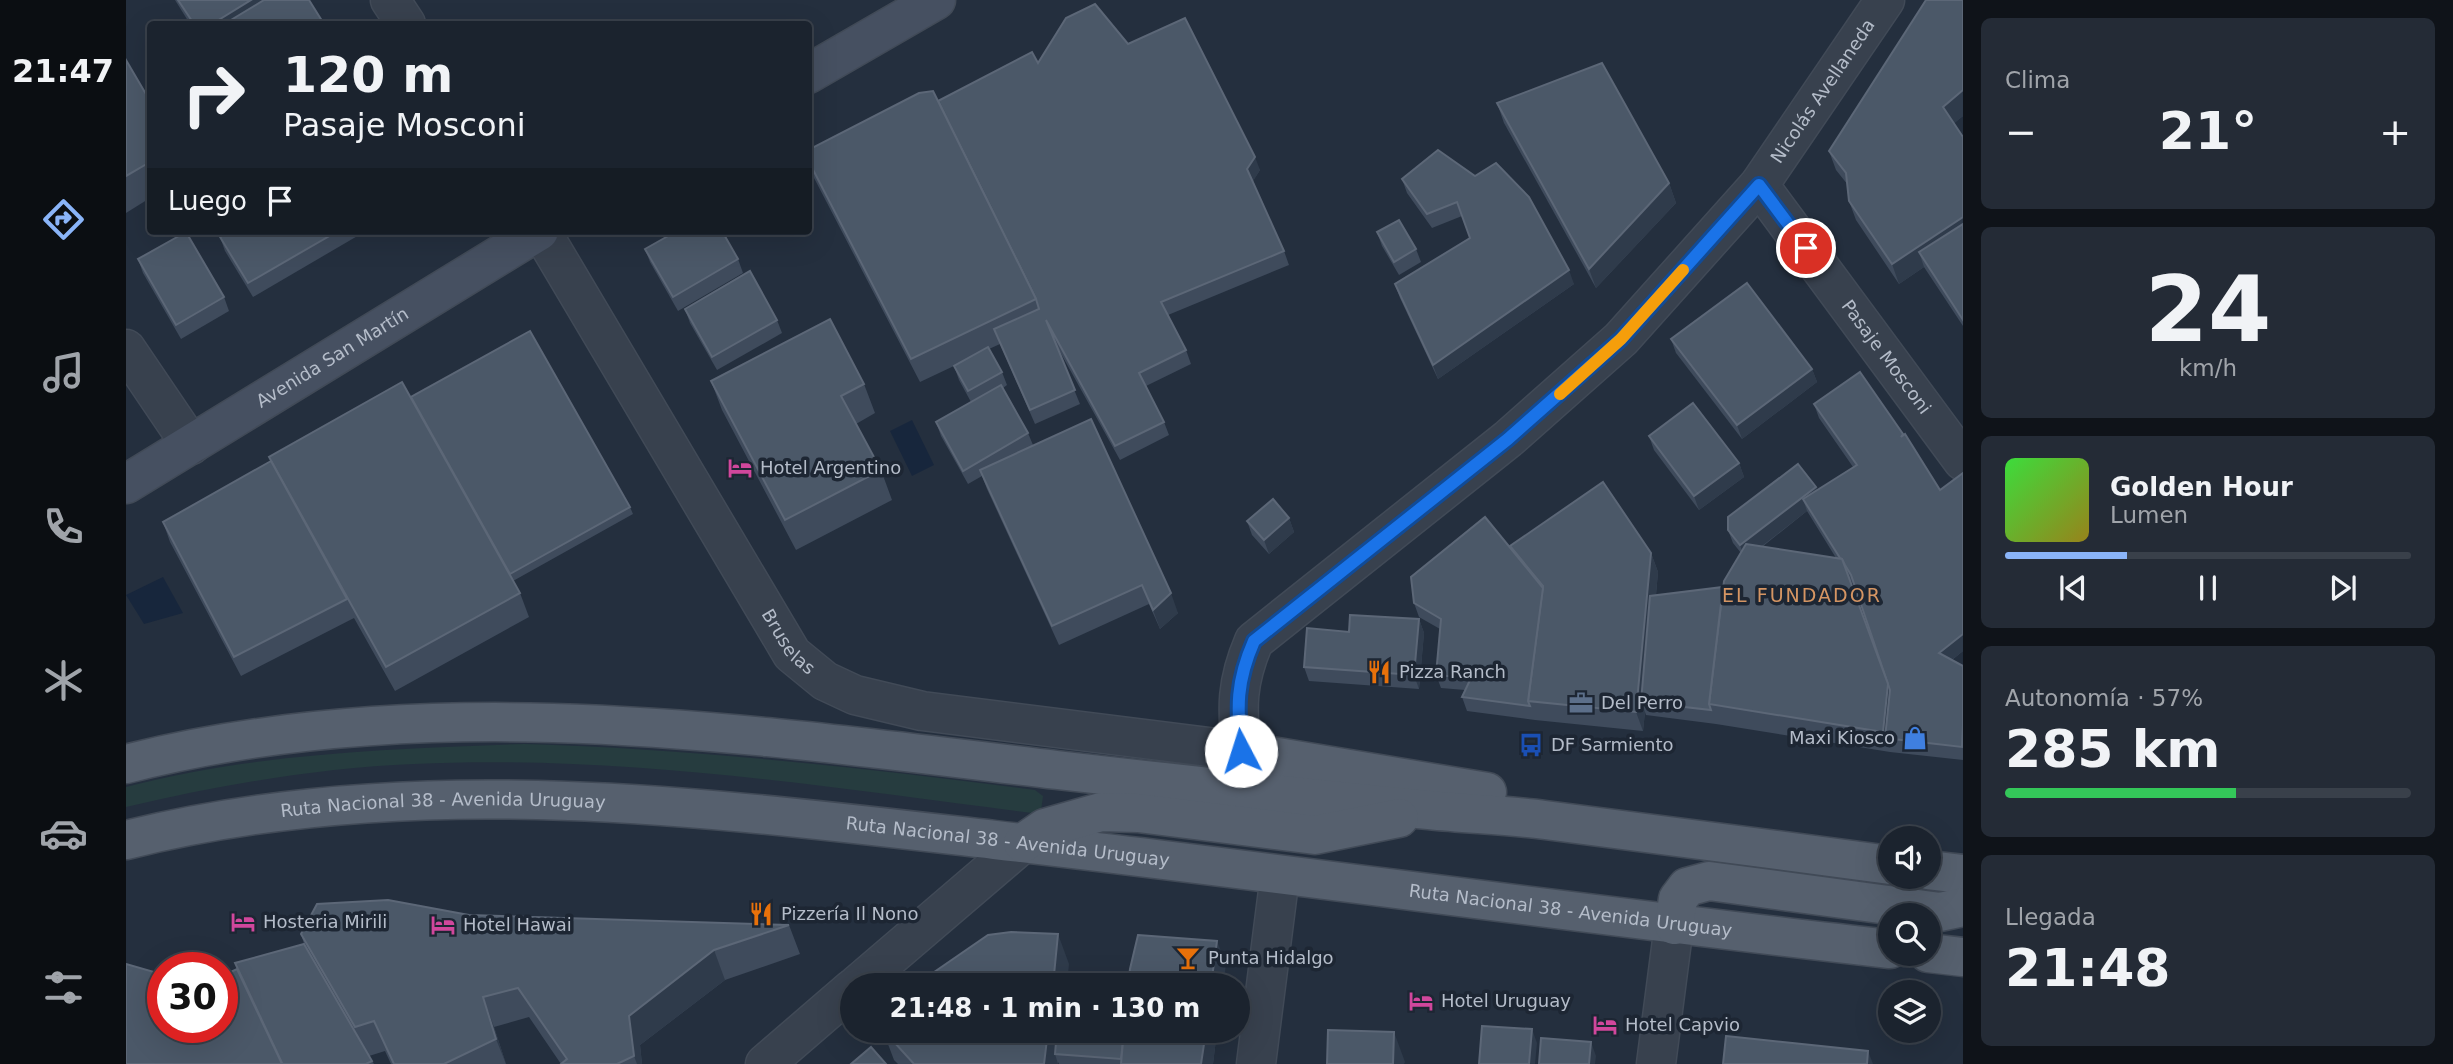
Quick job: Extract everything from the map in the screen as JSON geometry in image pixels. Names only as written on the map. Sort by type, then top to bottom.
[{"type":"main road","points":[[812,72],[936,0]]},
{"type":"main road","name":"Avenida San Martín","points":[[126,484],[533,235]]},
{"type":"main road","points":[[126,764],[226,744],[337,729],[407,723],[567,722],[807,740],[1432,811],[1542,820],[1878,863]]},
{"type":"main road","points":[[1241,751],[1517,796],[1542,820]]},
{"type":"main road","name":"Ruta Nacional 38 - Avenida Uruguay","points":[[126,840],[278,811],[427,798],[565,799],[682,806],[1023,843],[1674,925],[1878,948]]},
{"type":"main road","points":[[1023,843],[1045,828],[1101,812],[1138,813],[1314,835],[1432,811]]},
{"type":"main road","points":[[1941,871],[1963,874]]},
{"type":"main road","points":[[1674,925],[1678,899],[1687,887],[1710,881],[1940,912],[1963,907]]},
{"type":"main road","points":[[1941,954],[1963,957]]},
{"type":"street","points":[[390,0],[404,21]]},
{"type":"street","name":"Nicolás Avellaneda","points":[[1241,751],[1237,703],[1241,671],[1254,641],[1508,439],[1621,339],[1759,185],[1885,0]]},
{"type":"street","name":"Pasaje Mosconi","points":[[1759,185],[1963,461]]},
{"type":"street","name":"Bruselas","points":[[542,235],[792,654],[825,681],[855,695],[922,711],[1241,751]]},
{"type":"street","points":[[126,349],[191,445]]},
{"type":"street","points":[[871,973],[1023,843]]},
{"type":"street","points":[[1256,1064],[1280,876]]},
{"type":"street","points":[[1656,1064],[1674,925]]},
{"type":"street","points":[[765,1064],[840,999]]},
{"type":"green space","points":[[524,744],[652,750],[780,761],[1035,790],[1043,796],[1041,811],[1032,813],[724,775],[646,768],[491,762],[378,766],[305,774],[233,785],[126,807],[126,787],[224,767],[373,751]]},
{"type":"water","points":[[912,420],[934,465],[912,476],[890,431]]},
{"type":"water","points":[[163,577],[183,613],[144,624],[126,595]]},
{"type":"building","points":[[178,0],[251,0],[217,21],[192,21]]},
{"type":"building","points":[[264,0],[309,0],[322,21],[232,21]]},
{"type":"building","points":[[1926,0],[1963,0],[1963,90],[1943,107],[1963,137],[1963,217],[1892,264],[1849,201],[1846,173],[1829,151]]},
{"type":"building","points":[[1095,4],[1128,44],[1185,18],[1255,157],[1247,169],[1284,251],[1161,302],[1186,350],[1139,373],[1164,422],[1115,446],[1046,320],[1075,390],[1030,410],[994,329],[1039,309],[938,101],[1032,52],[1038,63],[1066,18]]},
{"type":"building","points":[[126,60],[147,96],[147,164],[126,176]]},
{"type":"building","points":[[1602,63],[1669,183],[1589,269],[1497,103]]},
{"type":"building","points":[[933,91],[1036,299],[911,359],[812,168],[812,148],[919,93]]},
{"type":"building","points":[[1438,150],[1475,176],[1496,163],[1529,197],[1569,270],[1433,365],[1395,284],[1470,238],[1457,202],[1427,214],[1402,179]]},
{"type":"building","points":[[1399,220],[1416,249],[1394,262],[1377,232]]},
{"type":"building","points":[[1963,224],[1963,320],[1919,252]]},
{"type":"building","points":[[181,235],[188,235],[224,297],[176,325],[138,259]]},
{"type":"building","points":[[224,235],[331,235],[248,283],[220,237]]},
{"type":"building","points":[[670,235],[724,235],[738,259],[673,297],[645,249]]},
{"type":"building","points":[[750,271],[777,320],[712,357],[685,309]]},
{"type":"building","points":[[1747,283],[1812,369],[1737,425],[1671,339]]},
{"type":"building","points":[[830,319],[864,384],[841,396],[881,470],[785,520],[711,381]]},
{"type":"building","points":[[530,331],[630,507],[510,574],[411,397]]},
{"type":"building","points":[[988,347],[1002,372],[968,391],[954,366]]},
{"type":"building","points":[[1860,372],[1903,434],[1901,437],[1905,434],[1940,490],[1963,473],[1963,634],[1939,653],[1963,666],[1962,747],[1885,738],[1890,690],[1851,575],[1803,499],[1857,465],[1814,404]]},
{"type":"building","points":[[402,382],[520,593],[386,667],[269,457]]},
{"type":"building","points":[[1001,385],[1028,433],[963,471],[936,422]]},
{"type":"building","points":[[1693,403],[1739,463],[1694,496],[1649,436]]},
{"type":"building","points":[[1091,419],[1171,593],[1153,610],[1142,585],[1052,626],[980,470]]},
{"type":"building","points":[[271,461],[347,599],[234,657],[163,522]]},
{"type":"building","points":[[1798,464],[1816,487],[1740,545],[1728,530],[1728,517]]},
{"type":"building","points":[[1603,482],[1651,553],[1636,712],[1528,701],[1543,586],[1510,546]]},
{"type":"building","points":[[1273,499],[1289,518],[1264,540],[1247,521]]},
{"type":"building","points":[[1485,517],[1543,588],[1528,701],[1530,706],[1462,697],[1471,678],[1436,675],[1441,619],[1414,603],[1411,577]]},
{"type":"building","points":[[1746,544],[1842,559],[1888,684],[1883,732],[1709,704],[1724,581]]},
{"type":"building","points":[[1723,587],[1709,704],[1711,710],[1641,702],[1650,596]]},
{"type":"building","points":[[1350,615],[1419,619],[1414,675],[1304,667],[1307,628],[1349,632]]},
{"type":"building","points":[[388,900],[469,915],[789,925],[714,950],[629,1016],[634,1056],[617,1064],[561,1064],[567,1059],[518,988],[483,997],[496,1039],[444,1064],[394,1064],[374,1021],[355,1027],[301,934],[317,904]]},
{"type":"building","points":[[1011,932],[1058,934],[1054,973],[933,973],[988,935]]},
{"type":"building","points":[[1138,935],[1217,941],[1213,973],[1130,973]]},
{"type":"building","points":[[304,944],[372,1061],[366,1064],[283,1064],[238,969],[238,962]]},
{"type":"building","points":[[126,964],[147,970],[147,1043],[238,1043],[238,971],[282,1064],[126,1064]]},
{"type":"building","points":[[1482,1026],[1532,1029],[1529,1064],[1479,1064]]},
{"type":"building","points":[[1328,1030],[1394,1032],[1393,1064],[1327,1064]]},
{"type":"building","points":[[1726,1036],[1868,1051],[1867,1064],[1723,1064]]},
{"type":"building","points":[[1541,1038],[1591,1042],[1589,1064],[1539,1064]]},
{"type":"building","points":[[895,1043],[1047,1043],[1044,1064],[914,1064]]},
{"type":"building","points":[[1056,1043],[1123,1043],[1121,1059],[1055,1054]]},
{"type":"building","points":[[1123,1043],[1204,1043],[1201,1064],[1121,1064]]},
{"type":"building","points":[[871,1047],[886,1064],[851,1064]]},
{"type":"slow traffic","points":[[1560,394],[1621,339],[1683,270]]},
{"type":"place","name":"Hotel Argentino","points":[[740,468]]},
{"type":"place","name":"Pizza Ranch","points":[[1379,672]]},
{"type":"place","name":"Del Perro","points":[[1581,703]]},
{"type":"place","name":"Maxi Kiosco","points":[[1915,738]]},
{"type":"place","name":"DF Sarmiento","points":[[1531,745]]},
{"type":"place","name":"Pizzería Il Nono","points":[[761,914]]},
{"type":"place","name":"Hosteria Mirili","points":[[243,922]]},
{"type":"place","name":"Hotel Hawai","points":[[443,925]]},
{"type":"place","name":"Punta Hidalgo","points":[[1188,958]]},
{"type":"place","name":"Hotel Uruguay","points":[[1421,1001]]},
{"type":"place","name":"Hotel Capvio","points":[[1605,1025]]},
{"type":"district","name":"EL FUNDADOR","points":[[1802,595]]},
{"type":"route","points":[[1241,751],[1237,703],[1241,671],[1254,641],[1508,439],[1621,339],[1759,185],[1806,248]]}]
